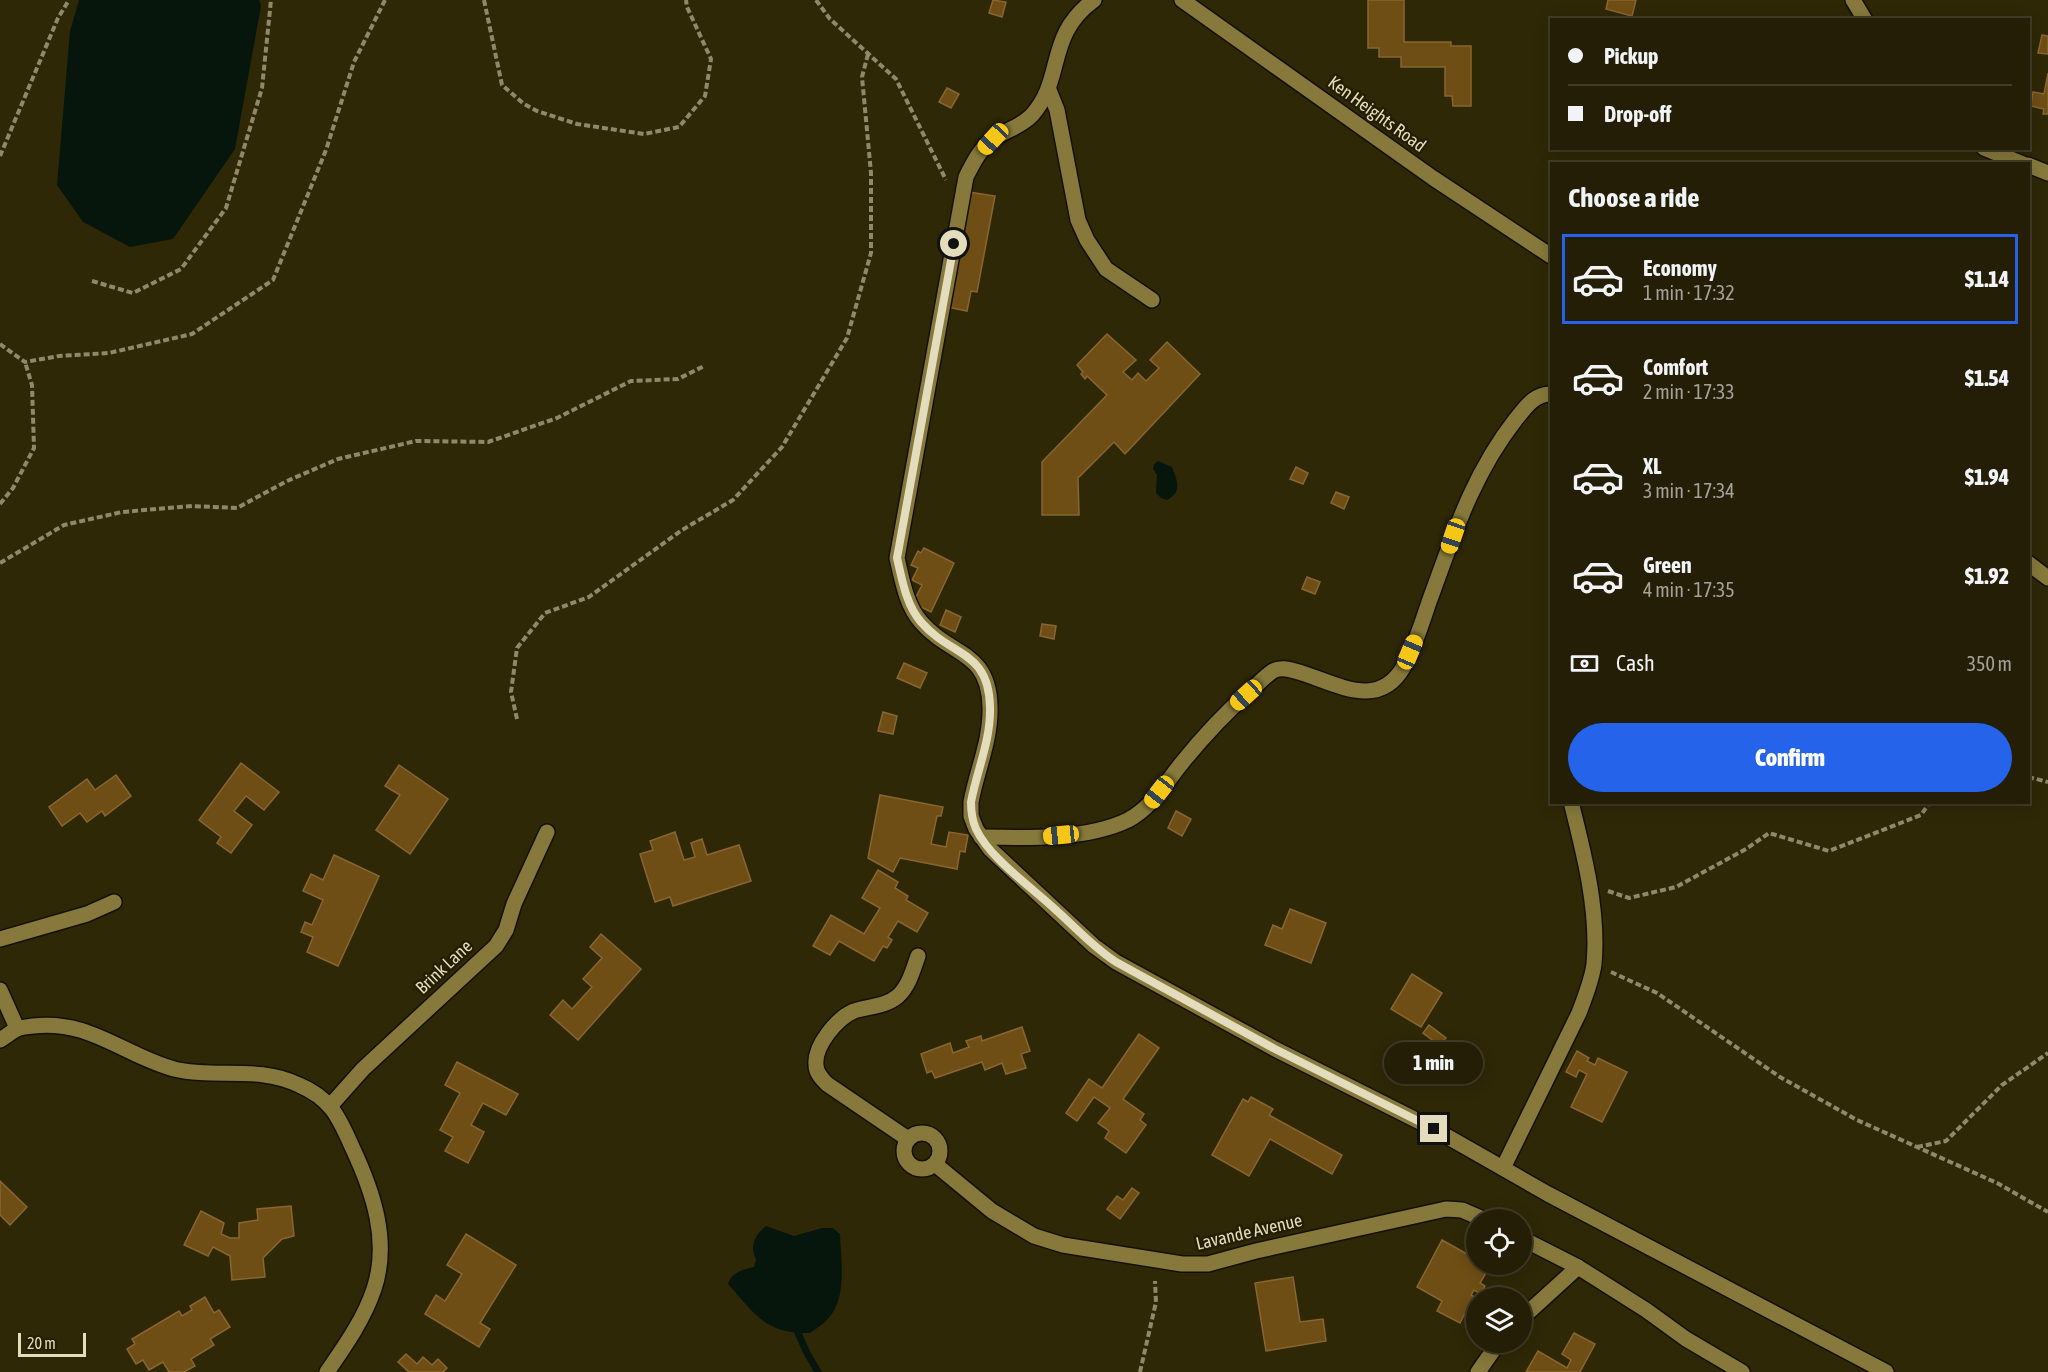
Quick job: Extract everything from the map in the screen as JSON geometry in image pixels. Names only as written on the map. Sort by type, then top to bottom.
[{"type":"street","points":[[1095,0],[1077,14],[1067,28],[1055,59],[1049,90],[1031,116],[1012,130],[993,139],[975,158],[966,177],[897,558],[904,590],[920,622],[978,664],[984,674],[990,704],[990,722],[971,802],[972,816],[981,837],[1019,878],[1094,946],[1116,962],[1275,1049],[1434,1129],[1548,1194],[1886,1372]]},
{"type":"street","name":"Ken Heights Road","points":[[1182,0],[1433,178],[1550,255]]},
{"type":"street","points":[[1853,0],[1864,18]]},
{"type":"street","points":[[1049,90],[1057,110],[1078,220],[1087,240],[1106,269],[1152,300]]},
{"type":"street","points":[[1989,150],[2018,162]]},
{"type":"street","points":[[2030,166],[2048,173]]},
{"type":"street","points":[[981,837],[1044,837],[1077,833],[1110,828],[1129,819],[1151,802],[1206,734],[1232,707],[1274,671],[1288,669],[1360,691],[1377,690],[1386,686],[1404,666],[1417,637],[1459,519],[1486,462],[1525,408],[1536,397],[1550,394]]},
{"type":"street","points":[[2030,564],[2048,578]]},
{"type":"street","points":[[1503,1168],[1579,1012],[1588,991],[1594,964],[1590,886],[1571,804]]},
{"type":"street","name":"Brink Lane","points":[[331,1105],[363,1069],[496,946],[506,930],[514,904],[548,832]]},
{"type":"street","points":[[0,939],[87,914],[114,902]]},
{"type":"street","points":[[908,1139],[827,1084],[821,1078],[816,1065],[822,1044],[830,1030],[855,1011],[880,1006],[898,996],[909,980],[918,956]]},
{"type":"street","points":[[0,990],[17,1028]]},
{"type":"street","points":[[0,1040],[17,1028],[54,1025],[75,1027],[152,1062],[174,1069],[196,1073],[263,1074],[283,1078],[314,1092],[331,1105],[370,1190],[378,1216],[380,1243],[375,1287],[353,1334],[327,1372]]},
{"type":"street","points":[[917,1133],[929,1133],[935,1136],[941,1153],[935,1164],[920,1169],[907,1162],[904,1146],[908,1139],[917,1133]]},
{"type":"street","name":"Lavande Avenue","points":[[935,1164],[992,1211],[1034,1236],[1063,1245],[1182,1264],[1208,1264],[1256,1251],[1446,1209],[1466,1212]]},
{"type":"street","points":[[1532,1244],[1578,1267],[1646,1310],[1686,1339],[1742,1372]]},
{"type":"street","points":[[1532,1309],[1578,1267]]},
{"type":"street","points":[[1478,1372],[1491,1353]]},
{"type":"path","points":[[0,156],[58,18],[69,0]]},
{"type":"path","points":[[92,281],[133,293],[181,269],[226,208],[262,87],[271,0]]},
{"type":"path","points":[[25,362],[59,356],[109,353],[192,334],[273,280],[326,150],[354,62],[385,0]]},
{"type":"path","points":[[484,0],[502,85],[524,104],[537,111],[577,124],[644,134],[679,127],[705,96],[711,59],[687,7],[686,0]]},
{"type":"path","points":[[816,0],[830,19],[896,79],[950,189],[963,197]]},
{"type":"path","points":[[517,719],[511,692],[517,648],[545,613],[589,597],[682,530],[734,500],[782,447],[847,338],[871,253],[872,173],[862,77],[868,54]]},
{"type":"path","points":[[0,344],[25,362],[32,385],[34,448],[13,488],[0,504]]},
{"type":"path","points":[[0,563],[64,525],[122,512],[192,506],[237,508],[287,481],[338,459],[416,441],[488,442],[557,418],[631,381],[678,379],[704,366]]},
{"type":"path","points":[[2030,778],[2048,782]]},
{"type":"path","points":[[1590,886],[1629,898],[1676,887],[1746,849],[1769,833],[1829,851],[1921,815],[1929,804]]},
{"type":"path","points":[[1594,964],[1657,993],[1780,1077],[1857,1120],[1997,1183],[2048,1212]]},
{"type":"path","points":[[1916,1147],[1946,1141],[2002,1085],[2048,1053]]},
{"type":"path","points":[[1140,1372],[1156,1302],[1155,1281]]},
{"type":"shaded area","points":[[79,0],[259,0],[261,6],[235,149],[173,239],[130,247],[83,222],[57,185],[70,31]]},
{"type":"shaded area","points":[[1158,461],[1172,467],[1177,481],[1175,493],[1167,500],[1156,493],[1157,475],[1153,469],[1154,464]]},
{"type":"shaded area","points":[[766,1226],[794,1236],[822,1228],[833,1228],[840,1234],[842,1280],[838,1302],[826,1321],[810,1333],[782,1330],[771,1326],[754,1313],[728,1284],[735,1274],[754,1267],[756,1259],[753,1250],[754,1241]]},
{"type":"building","points":[[993,0],[1006,2],[1002,17],[989,13]]},
{"type":"building","points":[[1368,0],[1404,0],[1404,42],[1451,42],[1451,46],[1471,46],[1471,106],[1453,106],[1452,96],[1445,96],[1445,67],[1401,67],[1401,57],[1379,57],[1379,48],[1368,48]]},
{"type":"building","points":[[1608,0],[1636,0],[1632,16],[1606,9]]},
{"type":"building","points":[[2042,35],[2048,36],[2048,54],[2038,53]]},
{"type":"building","points":[[2048,73],[2048,114],[2043,114],[2044,109],[2031,106],[2033,92],[2044,94]]},
{"type":"building","points":[[947,88],[959,94],[951,108],[939,102]]},
{"type":"building","points":[[969,192],[995,196],[977,292],[971,291],[967,311],[947,307]]},
{"type":"building","points":[[1107,334],[1136,360],[1123,372],[1132,380],[1138,373],[1146,381],[1159,368],[1150,360],[1167,342],[1200,374],[1125,454],[1114,442],[1078,478],[1079,515],[1042,515],[1042,462],[1107,395],[1087,376],[1085,379],[1077,365]]},
{"type":"building","points":[[1296,467],[1308,473],[1303,484],[1290,479]]},
{"type":"building","points":[[1336,492],[1349,497],[1344,509],[1331,503]]},
{"type":"building","points":[[924,548],[954,563],[931,612],[913,603],[922,585],[912,580],[918,568],[911,565],[918,551],[921,553]]},
{"type":"building","points":[[1307,577],[1320,582],[1315,594],[1302,589]]},
{"type":"building","points":[[946,610],[961,617],[955,632],[940,625]]},
{"type":"building","points":[[1042,624],[1056,626],[1054,639],[1040,636]]},
{"type":"building","points":[[904,663],[927,673],[920,688],[897,678]]},
{"type":"building","points":[[883,712],[897,716],[893,734],[878,731]]},
{"type":"building","points":[[241,763],[279,792],[264,810],[246,796],[234,811],[252,825],[231,853],[217,843],[221,837],[199,820]]},
{"type":"building","points":[[399,765],[448,799],[410,854],[376,830],[400,795],[385,786]]},
{"type":"building","points":[[116,775],[131,796],[105,816],[102,811],[87,822],[80,813],[62,826],[49,807],[87,779],[95,790]]},
{"type":"building","points":[[880,795],[943,807],[941,816],[937,816],[931,844],[946,847],[949,832],[968,835],[965,852],[960,851],[957,869],[900,858],[893,872],[868,858]]},
{"type":"building","points":[[1176,811],[1191,819],[1182,836],[1168,828]]},
{"type":"building","points":[[675,832],[684,860],[695,857],[691,843],[702,839],[707,855],[739,845],[751,881],[673,906],[670,897],[655,902],[640,854],[653,850],[650,841]]},
{"type":"building","points":[[334,855],[379,876],[338,966],[307,952],[313,937],[301,932],[305,922],[312,925],[323,900],[303,891],[311,874],[323,880]]},
{"type":"building","points":[[878,870],[898,882],[895,888],[908,896],[906,900],[928,913],[917,932],[898,921],[888,937],[892,940],[887,948],[883,946],[874,961],[839,941],[830,955],[813,946],[831,915],[864,934],[880,908],[862,898]]},
{"type":"building","points":[[1290,909],[1326,923],[1311,963],[1265,945],[1273,925],[1282,929]]},
{"type":"building","points":[[601,934],[641,969],[578,1040],[550,1015],[563,1000],[572,1009],[592,987],[583,979],[602,958],[590,947]]},
{"type":"building","points":[[1412,974],[1442,993],[1421,1027],[1391,1009]]},
{"type":"building","points":[[1429,1025],[1446,1038],[1440,1046],[1423,1033]]},
{"type":"building","points":[[1022,1027],[1030,1051],[1021,1054],[1026,1068],[1006,1074],[1002,1063],[985,1070],[982,1062],[935,1078],[932,1071],[927,1073],[921,1054],[950,1043],[953,1053],[969,1047],[966,1041],[981,1036],[982,1041]]},
{"type":"building","points":[[1139,1034],[1159,1048],[1123,1099],[1144,1114],[1140,1120],[1146,1125],[1126,1153],[1105,1138],[1109,1131],[1098,1123],[1110,1108],[1094,1097],[1077,1121],[1066,1113],[1089,1079],[1102,1088]]},
{"type":"building","points":[[1577,1051],[1589,1058],[1587,1061],[1595,1065],[1598,1058],[1627,1072],[1602,1122],[1571,1107],[1587,1074],[1579,1070],[1576,1077],[1566,1072]]},
{"type":"building","points":[[457,1062],[518,1094],[506,1115],[483,1103],[471,1125],[484,1132],[468,1163],[445,1151],[453,1137],[440,1130],[460,1093],[445,1085]]},
{"type":"building","points":[[1251,1097],[1273,1109],[1269,1115],[1342,1155],[1332,1174],[1270,1139],[1249,1176],[1212,1155],[1243,1099],[1248,1102]]},
{"type":"building","points":[[0,1181],[27,1207],[10,1225],[0,1215]]},
{"type":"building","points":[[1132,1188],[1139,1193],[1120,1219],[1107,1209],[1117,1196],[1123,1200]]},
{"type":"building","points":[[291,1206],[294,1236],[282,1239],[263,1258],[265,1277],[232,1280],[230,1256],[213,1247],[208,1256],[184,1245],[201,1211],[224,1223],[221,1234],[230,1238],[239,1238],[239,1223],[258,1220],[257,1209]]},
{"type":"building","points":[[466,1234],[516,1265],[480,1323],[490,1329],[479,1347],[425,1314],[436,1295],[445,1301],[462,1274],[447,1265]]},
{"type":"building","points":[[1442,1240],[1466,1253],[1466,1275],[1485,1275],[1480,1283],[1484,1287],[1466,1287],[1466,1316],[1464,1315],[1460,1323],[1437,1311],[1442,1301],[1417,1287]]},
{"type":"building","points":[[1293,1277],[1300,1322],[1323,1319],[1326,1341],[1266,1351],[1255,1283]]},
{"type":"building","points":[[205,1297],[214,1313],[219,1310],[230,1327],[210,1339],[214,1345],[191,1359],[195,1366],[184,1372],[169,1372],[163,1362],[149,1370],[143,1360],[136,1364],[127,1349],[135,1344],[132,1339],[179,1311],[182,1316],[192,1310],[190,1306]]},
{"type":"building","points":[[1574,1333],[1595,1344],[1580,1372],[1526,1372],[1538,1351],[1567,1368],[1571,1360],[1562,1354]]},
{"type":"building","points":[[406,1354],[417,1364],[423,1357],[432,1365],[438,1359],[447,1368],[443,1372],[409,1372],[398,1362]]},
{"type":"waterway","points":[[798,1333],[818,1372]]},
{"type":"route","points":[[954,244],[897,558],[904,590],[920,622],[978,664],[988,687],[990,722],[971,802],[976,829],[990,849],[1019,878],[1094,946],[1116,962],[1275,1049],[1434,1129]]}]
